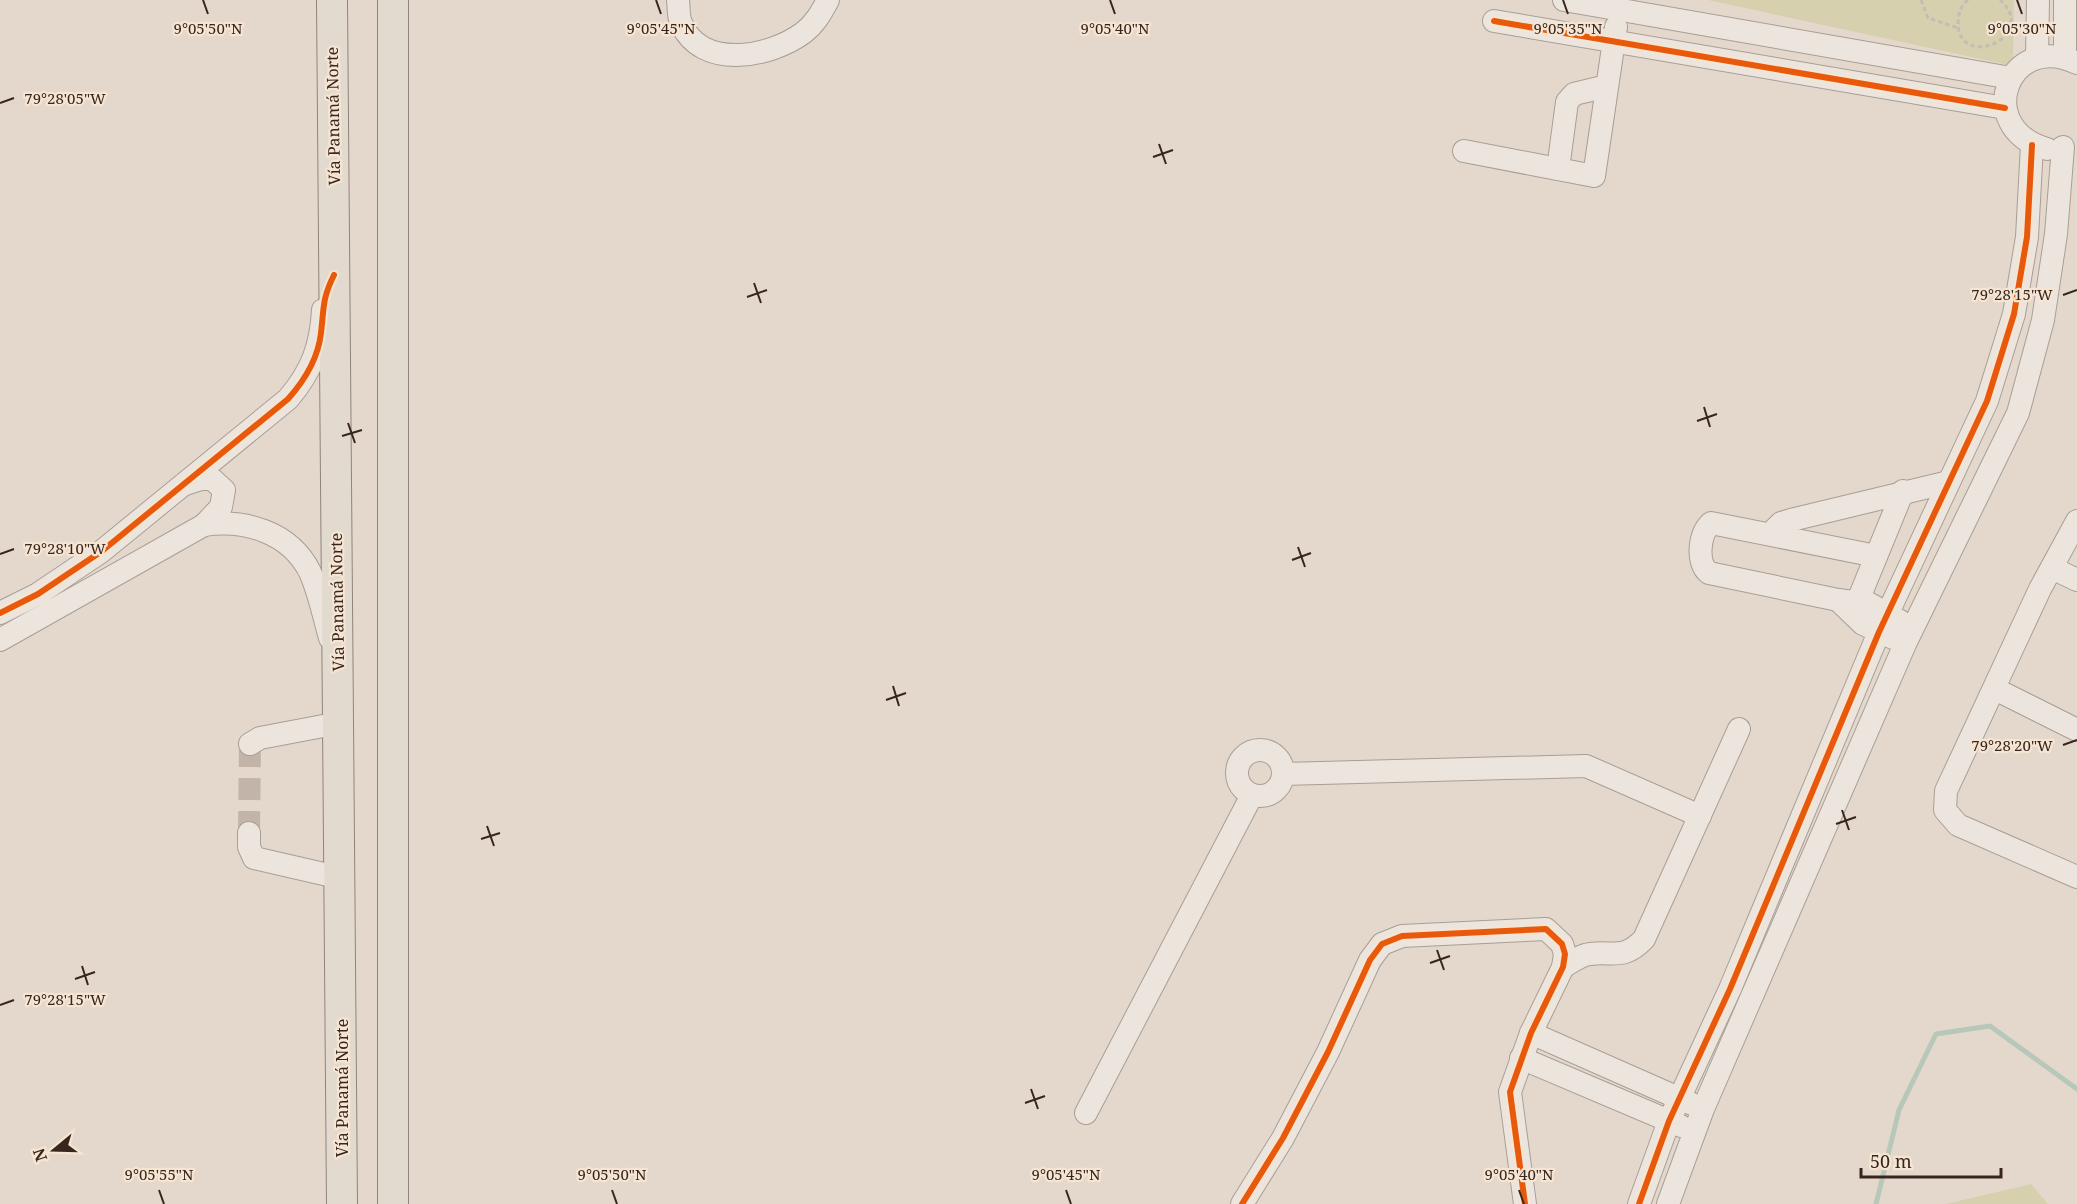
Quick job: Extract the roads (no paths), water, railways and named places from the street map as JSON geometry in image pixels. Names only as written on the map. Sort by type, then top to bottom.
[{"type":"main road","name":"Vía Panamá Norte","points":[[332,0],[342,1204]]},
{"type":"main road","points":[[393,0],[393,1204]]},
{"type":"street","points":[[678,0],[680,21],[691,39],[708,51],[734,56],[776,46],[802,34],[819,17],[828,0]]},
{"type":"street","points":[[1564,0],[1618,4],[2011,78]]},
{"type":"street","points":[[2037,57],[2038,0]]},
{"type":"street","points":[[1668,1204],[1703,1108],[1909,636],[2018,413],[2043,320],[2070,144],[2048,149],[2032,145],[2014,130],[2005,108],[2006,92],[2011,78],[2018,69],[2037,57],[2071,60],[2065,0]]},
{"type":"street","points":[[1464,151],[1594,176],[1618,4]]},
{"type":"street","points":[[1494,21],[2005,108]]},
{"type":"street","points":[[1558,169],[1567,102],[1574,94],[1607,86]]},
{"type":"street","points":[[1639,1204],[1669,1121],[1734,978],[1884,623],[1987,401],[2014,314],[2027,237],[2032,145]]},
{"type":"street","points":[[0,613],[71,574],[288,399],[300,386],[309,371],[318,348],[324,295],[334,275]]},
{"type":"street","points":[[0,640],[204,525],[224,502],[222,485],[218,481],[207,478],[182,485]]},
{"type":"street","points":[[1770,534],[1781,523],[1903,491],[1948,482]]},
{"type":"street","points":[[1847,602],[1876,556],[1903,491]]},
{"type":"street","points":[[2077,521],[2052,568],[1946,791],[1945,810],[1958,825],[2077,877]]},
{"type":"street","points":[[204,525],[234,523],[249,526],[278,538],[291,548],[310,573],[338,668]]},
{"type":"street","points":[[1876,556],[1711,523],[1705,528],[1700,560],[1702,568],[1709,573],[1847,602],[1870,604],[1884,623],[1909,636]]},
{"type":"street","points":[[2052,568],[2077,580]]},
{"type":"street","points":[[1995,689],[2077,730]]},
{"type":"street","points":[[250,744],[260,738],[339,723]]},
{"type":"street","points":[[1563,967],[1590,954],[1622,954],[1634,949],[1644,939],[1739,729]]},
{"type":"street","points":[[1256,750],[1267,751],[1282,764],[1283,774],[1276,790],[1261,797],[1252,795],[1243,790],[1237,771],[1240,761],[1247,754],[1256,750]]},
{"type":"street","points":[[1283,774],[1586,766],[1700,816]]},
{"type":"street","points":[[1086,1113],[1252,795]]},
{"type":"street","points":[[249,833],[250,854],[254,858],[341,878]]},
{"type":"street","points":[[1242,1204],[1283,1138],[1328,1052],[1370,960],[1382,945],[1402,936],[1546,929],[1562,944],[1563,967],[1521,1058],[1510,1092],[1526,1204]]},
{"type":"street","points":[[1532,1033],[1703,1108]]},
{"type":"street","points":[[1521,1058],[1693,1132]]},
{"type":"waterway","points":[[1876,1204],[1899,1110],[1936,1034],[1990,1026],[2077,1089]]},
{"type":"tunnel","points":[[249,833],[250,744]]}]
